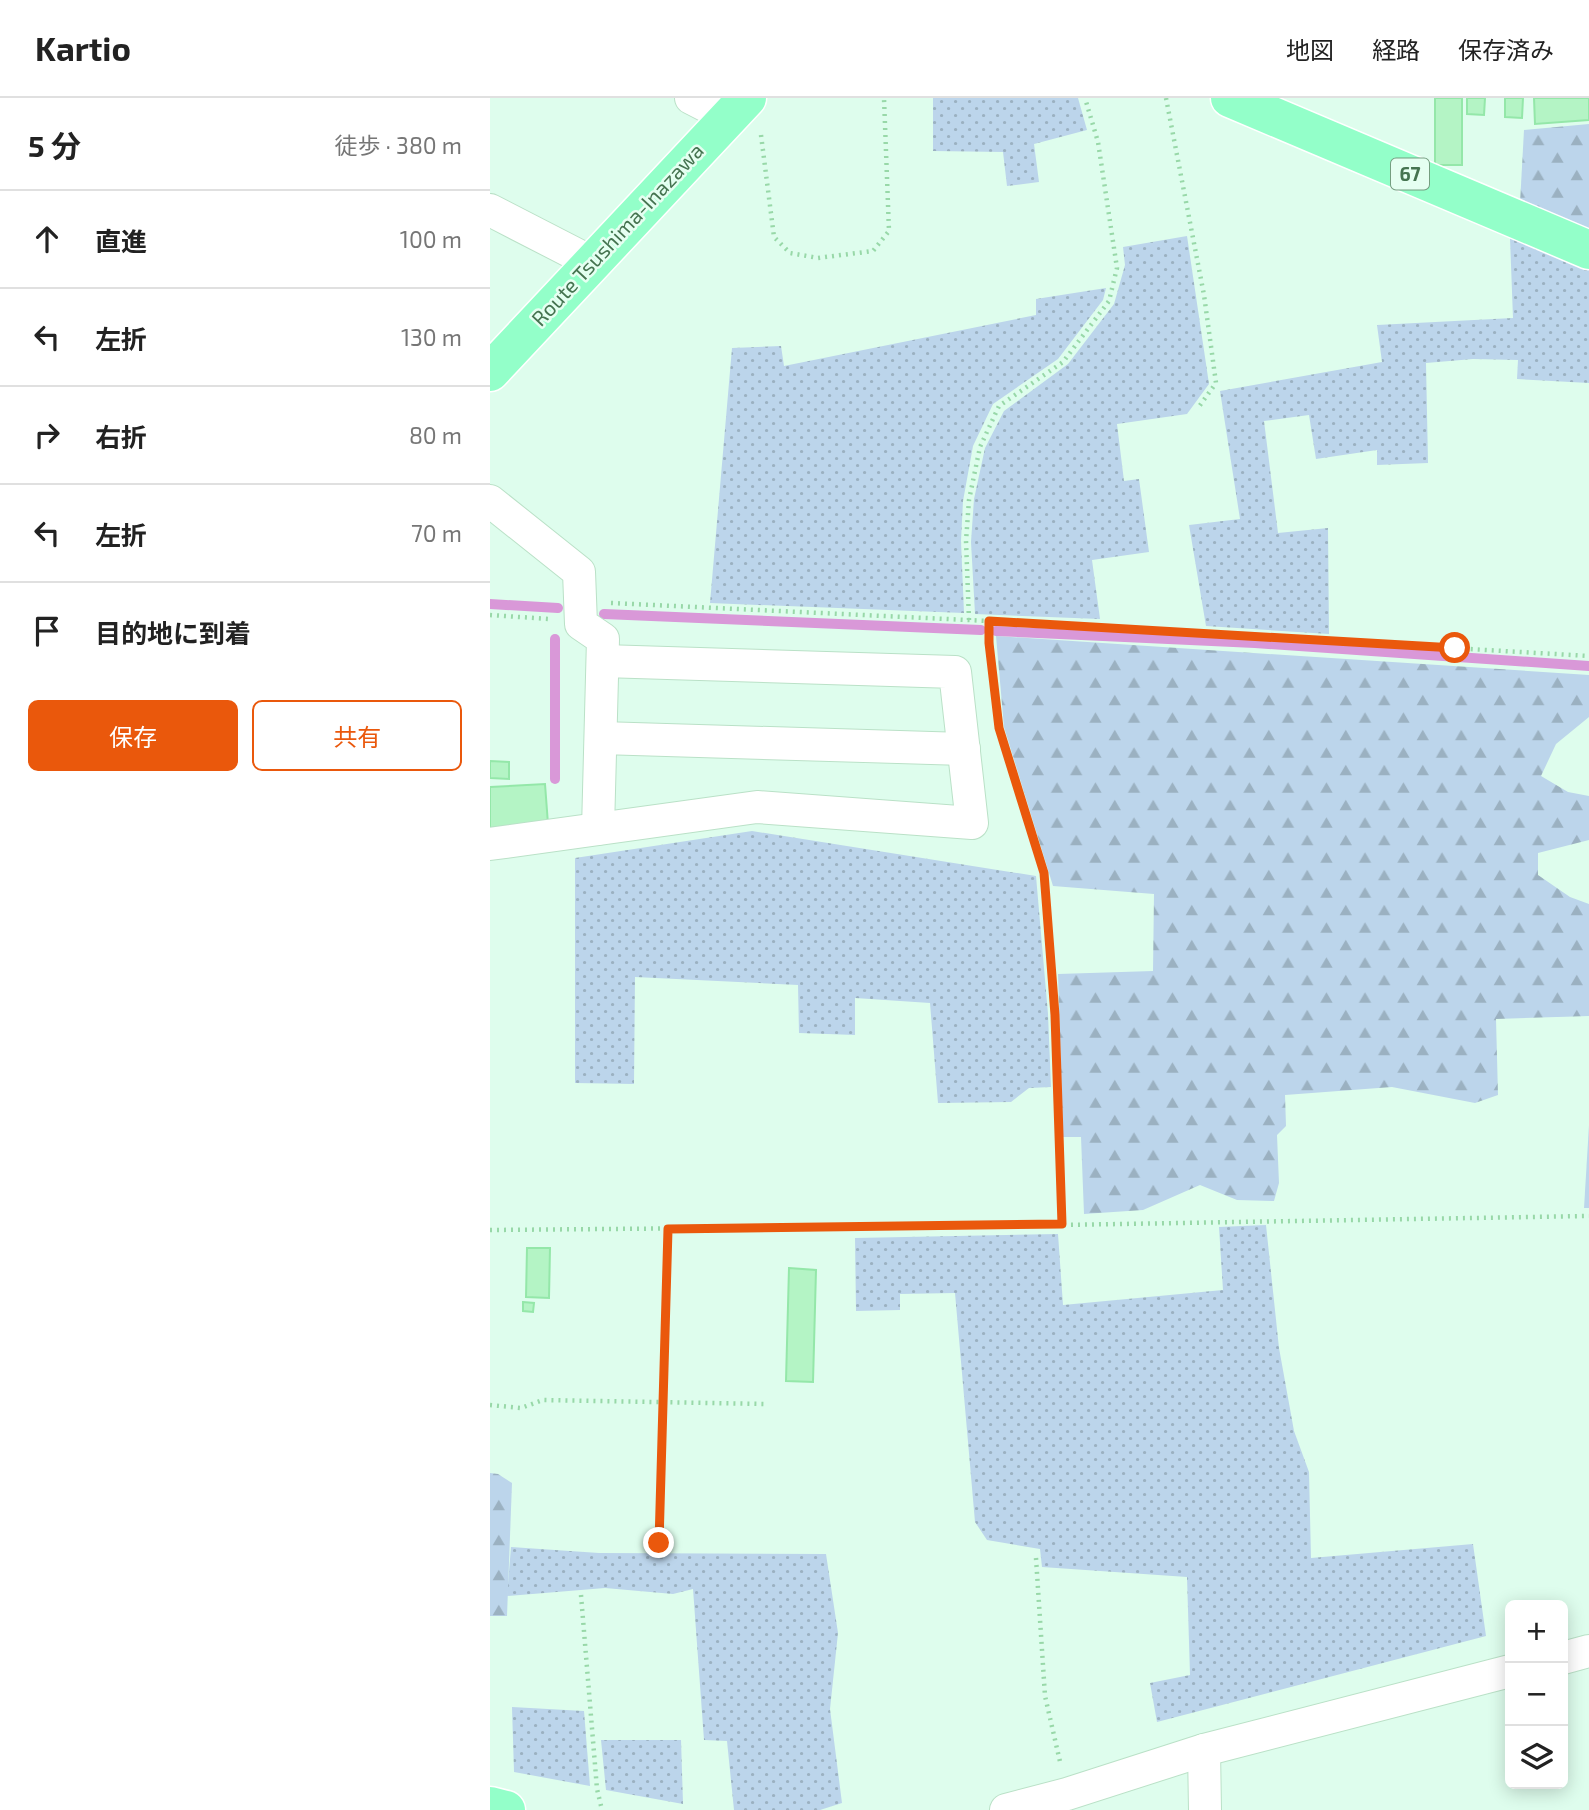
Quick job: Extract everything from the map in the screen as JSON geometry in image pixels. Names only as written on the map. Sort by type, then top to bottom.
[{"type":"main road","name":"67","points":[[1230,98],[1589,250]]},
{"type":"main road","name":"Route Tsushima-Inazawa","points":[[490,372],[740,105]]},
{"type":"main road","points":[[490,1806],[506,1810]]},
{"type":"street","points":[[691,98],[740,105]]},
{"type":"street","points":[[490,210],[593,263]]},
{"type":"street","points":[[490,501],[579,572],[581,624],[603,639],[598,829]]},
{"type":"street","points":[[490,844],[757,807],[972,823],[955,672],[603,661]]},
{"type":"street","points":[[601,738],[964,749]]},
{"type":"street","points":[[1568,1657],[1589,1651]]},
{"type":"street","points":[[1006,1810],[1067,1794],[1204,1749],[1505,1672]]},
{"type":"street","points":[[1204,1749],[1205,1810]]},
{"type":"path","points":[[740,105],[760,133],[774,237],[790,253],[818,258],[873,251],[889,230],[884,98]]},
{"type":"path","points":[[969,620],[966,541],[968,513],[980,447],[999,406],[1063,362],[1109,301],[1117,268],[1098,142],[1085,98]]},
{"type":"path","points":[[1166,98],[1204,295],[1216,383],[1198,408]]},
{"type":"path","points":[[603,602],[989,621],[1589,656]]},
{"type":"path","points":[[490,615],[550,619]]},
{"type":"path","points":[[989,621],[999,728],[1044,873],[1055,1015],[1062,1224]]},
{"type":"path","points":[[490,1230],[1589,1216]]},
{"type":"path","points":[[659,1543],[668,1229]]},
{"type":"path","points":[[490,1405],[521,1408],[543,1400],[765,1404]]},
{"type":"path","points":[[1036,1559],[1045,1696],[1067,1794]]},
{"type":"path","points":[[581,1595],[597,1789],[602,1810]]},
{"type":"green space","points":[[933,98],[1078,98],[1087,130],[1034,144],[1039,182],[1007,186],[1003,152],[933,151]]},
{"type":"green space","points":[[1589,124],[1589,232],[1520,203],[1524,130]]},
{"type":"green space","points":[[1187,236],[1209,384],[1187,414],[1117,424],[1124,481],[1139,479],[1149,552],[1092,560],[1100,619],[975,614],[971,542],[974,499],[985,448],[1004,411],[1068,364],[1114,304],[1125,265],[1123,247]]},
{"type":"green space","points":[[1510,238],[1589,269],[1589,383],[1517,379],[1518,360],[1473,359],[1426,363],[1428,463],[1377,465],[1377,450],[1316,459],[1309,415],[1264,421],[1278,533],[1328,528],[1329,634],[1206,626],[1189,525],[1240,519],[1220,391],[1382,362],[1377,325],[1513,318]]},
{"type":"green space","points":[[1106,288],[1103,300],[1058,359],[993,404],[973,446],[963,501],[961,541],[964,613],[710,603],[732,348],[781,346],[784,366],[1036,315],[1036,299]]},
{"type":"green space","points":[[996,636],[1589,675],[1589,717],[1556,744],[1541,776],[1568,792],[1589,796],[1589,840],[1538,853],[1538,875],[1570,897],[1589,904],[1589,1016],[1496,1019],[1498,1095],[1475,1103],[1392,1087],[1285,1095],[1286,1126],[1277,1135],[1279,1183],[1274,1201],[1237,1200],[1200,1185],[1143,1210],[1084,1214],[1081,1137],[1063,1137],[1058,974],[1153,971],[1154,894],[1053,886],[1004,727]]},
{"type":"green space","points":[[752,831],[1036,876],[1048,1014],[1051,1087],[1029,1088],[1011,1102],[938,1103],[930,1003],[855,998],[855,1035],[799,1033],[798,985],[635,977],[634,1084],[575,1083],[575,858]]},
{"type":"green space","points":[[1589,1125],[1589,1208],[1584,1208]]},
{"type":"green space","points":[[1266,1225],[1279,1348],[1294,1431],[1309,1472],[1311,1558],[1473,1544],[1486,1636],[1157,1722],[1150,1683],[1190,1675],[1187,1577],[1042,1567],[1040,1549],[987,1540],[975,1522],[955,1293],[900,1294],[900,1310],[856,1311],[855,1238],[1058,1234],[1063,1305],[1223,1290],[1219,1227]]},
{"type":"green space","points":[[490,1473],[498,1474],[512,1483],[507,1616],[490,1616]]},
{"type":"green space","points":[[511,1547],[599,1553],[826,1554],[838,1633],[830,1709],[842,1803],[820,1810],[734,1810],[727,1741],[704,1740],[693,1589],[673,1594],[605,1588],[507,1596]]},
{"type":"green space","points":[[512,1707],[584,1711],[590,1786],[514,1772]]},
{"type":"green space","points":[[601,1740],[681,1740],[683,1804],[606,1790]]},
{"type":"building","points":[[1435,98],[1462,98],[1462,165],[1435,165]]},
{"type":"building","points":[[1467,98],[1485,98],[1484,115],[1467,114]]},
{"type":"building","points":[[1505,98],[1523,98],[1522,118],[1505,117]]},
{"type":"building","points":[[1534,98],[1589,98],[1589,120],[1535,124]]},
{"type":"building","points":[[490,761],[509,762],[509,779],[490,778]]},
{"type":"building","points":[[545,784],[548,824],[490,828],[490,787]]},
{"type":"building","points":[[527,1248],[550,1248],[549,1298],[526,1297]]},
{"type":"building","points":[[789,1268],[816,1270],[813,1382],[786,1381]]},
{"type":"building","points":[[523,1302],[534,1303],[533,1312],[523,1311]]},
{"type":"waterway","points":[[490,604],[558,608]]},
{"type":"waterway","points":[[604,614],[981,630]]},
{"type":"waterway","points":[[996,631],[1255,643],[1589,666]]},
{"type":"waterway","points":[[555,639],[555,779]]},
{"type":"route","points":[[659,1543],[668,1229],[1062,1224],[1055,1015],[1044,873],[999,728],[989,621],[1455,648]]}]
